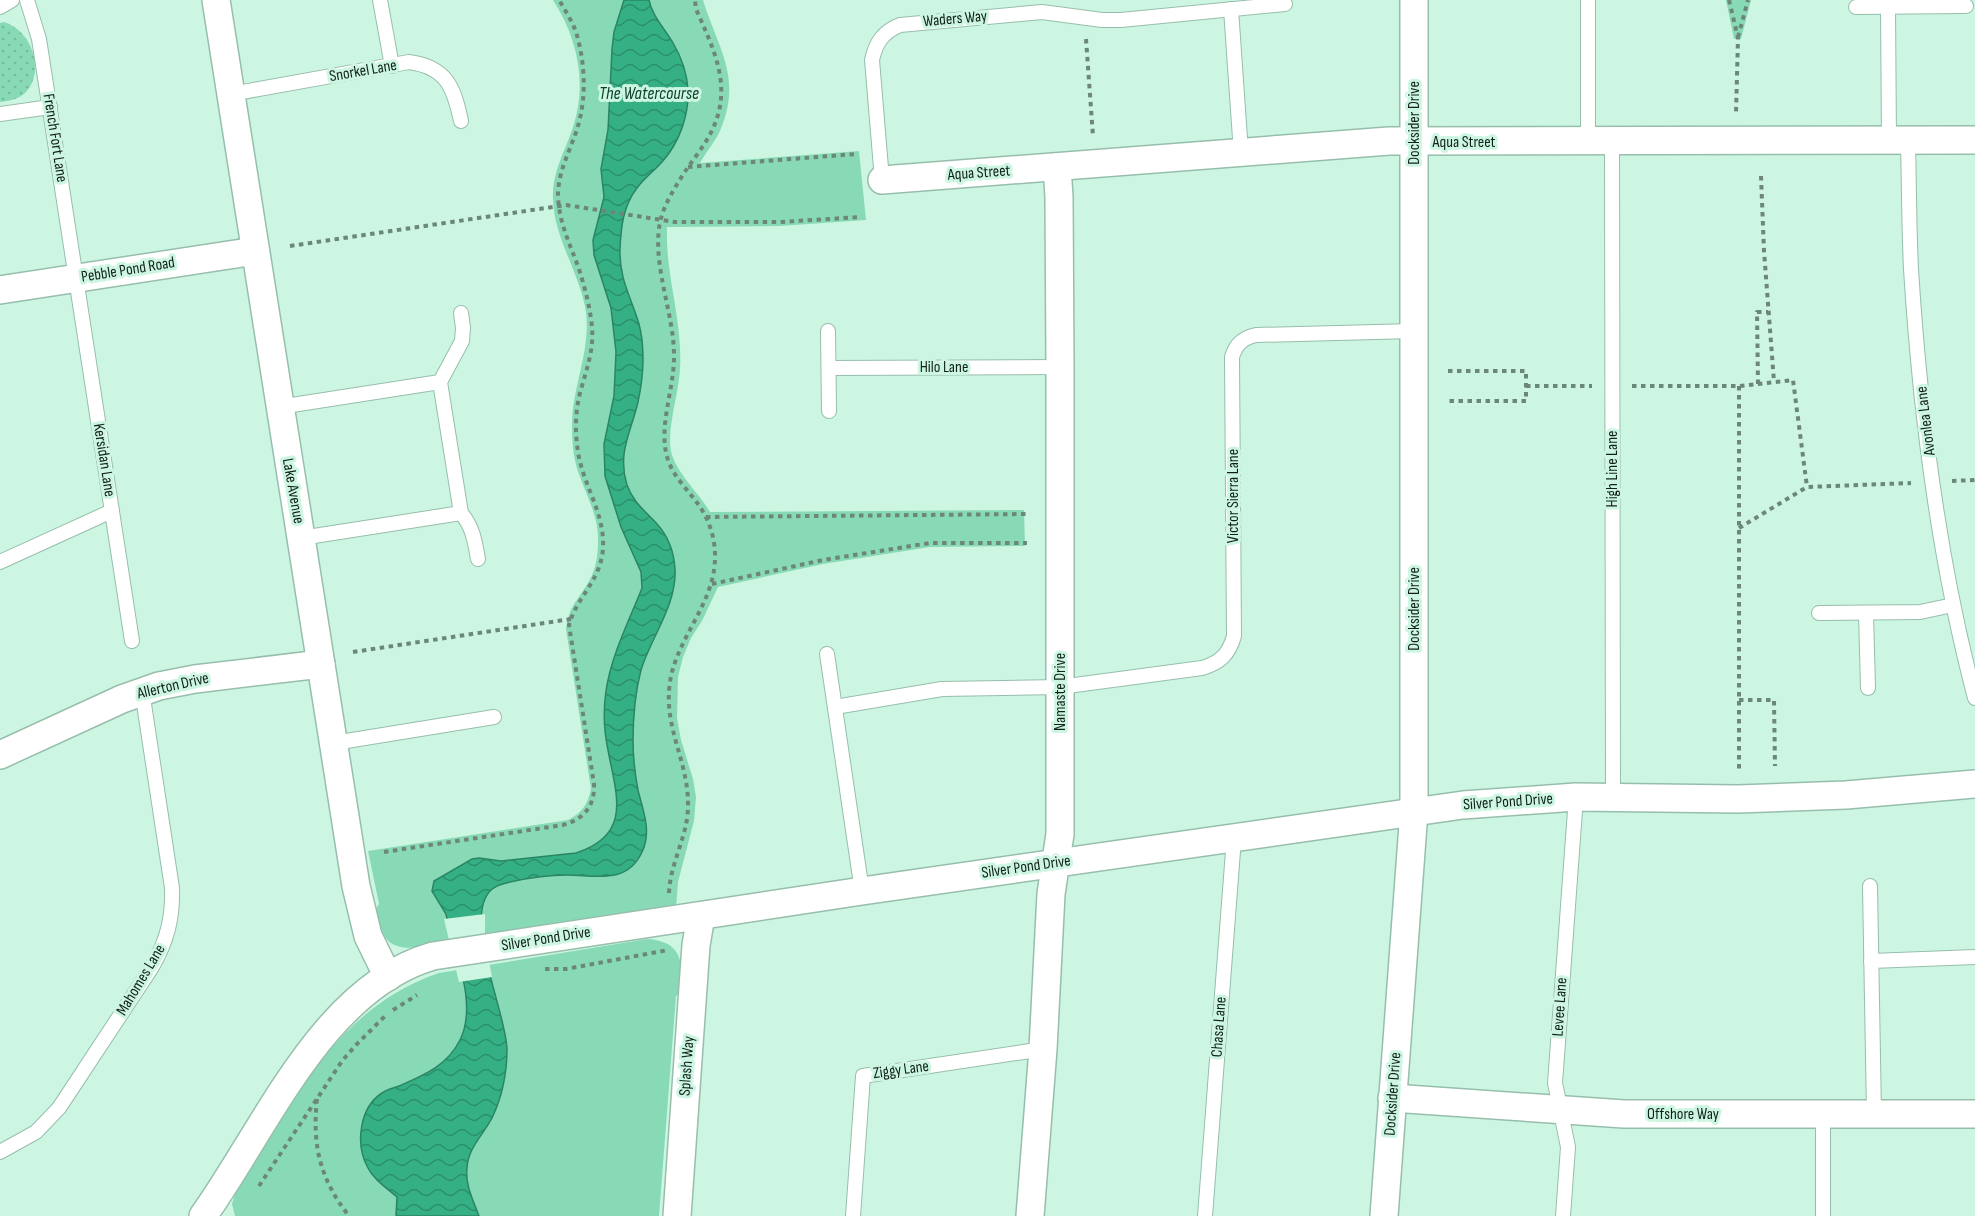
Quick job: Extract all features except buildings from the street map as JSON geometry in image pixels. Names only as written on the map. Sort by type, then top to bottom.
[{"type":"street","name":"Lake Avenue","points":[[216,0],[279,407],[362,915],[368,936],[388,977]]},
{"type":"street","name":"Docksider Drive","points":[[1384,1216],[1414,811],[1414,0]]},
{"type":"street","name":"Aqua Street","points":[[882,180],[1389,141],[1975,140]]},
{"type":"street","name":"Namaste Drive","points":[[1030,1216],[1043,1049],[1051,894],[1060,834],[1060,367],[1057,167]]},
{"type":"street","name":"Pebble Pond Road","points":[[0,290],[255,251]]},
{"type":"street","name":"Allerton Drive","points":[[0,756],[142,691],[195,679],[321,663]]},
{"type":"street","name":"Silver Pond Drive","points":[[206,1215],[239,1158],[317,1043],[356,1001],[388,977],[410,964],[433,956],[862,891],[1496,801],[1576,797],[1738,799],[1846,795],[1975,784]]},
{"type":"street","name":"Splash Way","points":[[677,1216],[696,945],[701,916]]},
{"type":"street","name":"Offshore Way","points":[[1392,1098],[1624,1114],[1975,1114]]},
{"type":"lane","points":[[0,7],[12,0]]},
{"type":"lane","name":"French Fort Lane","points":[[27,0],[39,39],[76,278]]},
{"type":"lane","points":[[380,0],[392,66]]},
{"type":"lane","name":"High Line Lane","points":[[1588,0],[1600,141],[1612,386],[1612,797]]},
{"type":"lane","name":"Waders Way","points":[[882,180],[872,60],[878,42],[891,29],[910,23],[1016,14],[1057,12],[1084,18],[1121,20],[1285,4]]},
{"type":"lane","points":[[1856,7],[1966,6]]},
{"type":"lane","name":"Avonlea Lane","points":[[1888,7],[1924,407],[1940,542],[1975,698]]},
{"type":"lane","points":[[1231,9],[1241,153]]},
{"type":"lane","name":"Snorkel Lane","points":[[231,94],[410,62],[421,64],[442,75],[450,84],[461,122]]},
{"type":"lane","points":[[0,114],[50,107]]},
{"type":"lane","name":"Kersidan Lane","points":[[76,278],[132,641]]},
{"type":"lane","points":[[461,314],[462,341],[440,382],[461,513],[474,534],[478,559]]},
{"type":"lane","points":[[828,331],[829,411]]},
{"type":"lane","name":"Victor Sierra Lane","points":[[1060,687],[1202,668],[1214,665],[1231,648],[1234,636],[1232,357],[1239,342],[1256,335],[1414,331]]},
{"type":"lane","name":"Hilo Lane","points":[[829,368],[1060,367]]},
{"type":"lane","points":[[279,407],[440,382]]},
{"type":"lane","points":[[0,562],[112,511]]},
{"type":"lane","points":[[301,538],[461,513]]},
{"type":"lane","points":[[1819,614],[1920,612],[1953,605]]},
{"type":"lane","points":[[1866,613],[1868,688]]},
{"type":"lane","points":[[827,654],[862,891]]},
{"type":"lane","points":[[835,707],[942,689],[1060,687]]},
{"type":"lane","name":"Mahomes Lane","points":[[0,1152],[36,1132],[59,1108],[152,967],[163,949],[170,929],[173,908],[172,888],[142,691]]},
{"type":"lane","points":[[334,743],[494,717]]},
{"type":"lane","name":"Levee Lane","points":[[1563,1216],[1568,1147],[1555,1083],[1576,797]]},
{"type":"lane","name":"Chasa Lane","points":[[1205,1216],[1233,838]]},
{"type":"lane","points":[[1870,886],[1874,1114]]},
{"type":"lane","points":[[1871,961],[1975,957]]},
{"type":"lane","name":"Ziggy Lane","points":[[853,1216],[863,1076],[1043,1049]]},
{"type":"lane","points":[[1823,1115],[1823,1216]]},
{"type":"path","points":[[384,852],[563,825],[582,817],[589,808],[594,792],[570,636],[571,619],[575,607],[598,572],[603,546],[599,513],[584,478],[576,437],[579,394],[590,359],[592,328],[585,291],[565,238],[559,205],[559,180],[581,114],[584,81],[576,32],[559,0]]},
{"type":"path","points":[[668,920],[669,887],[687,825],[689,809],[685,778],[669,717],[670,681],[675,660],[684,639],[706,600],[712,584],[715,553],[713,537],[706,517],[676,476],[664,446],[674,354],[659,255],[660,220],[672,192],[714,127],[722,96],[719,66],[696,9],[695,0]]},
{"type":"path","points":[[1729,0],[1738,38]]},
{"type":"path","points":[[1736,114],[1738,38],[1748,0]]},
{"type":"path","points":[[1084,18],[1094,144]]},
{"type":"path","points":[[688,167],[856,154]]},
{"type":"path","points":[[1761,176],[1773,382]]},
{"type":"path","points":[[290,246],[559,205],[592,208],[675,222],[750,222],[861,217]]},
{"type":"path","points":[[1758,384],[1757,312],[1768,312]]},
{"type":"path","points":[[1448,371],[1526,371],[1526,401],[1448,401]]},
{"type":"path","points":[[1526,386],[1738,386],[1793,380],[1807,487]]},
{"type":"path","points":[[1738,386],[1739,777]]},
{"type":"path","points":[[1738,528],[1807,487],[1975,480]]},
{"type":"path","points":[[706,517],[1027,513]]},
{"type":"path","points":[[712,584],[823,560],[930,543],[1028,543]]},
{"type":"path","points":[[353,652],[571,619]]},
{"type":"path","points":[[1739,700],[1774,700],[1775,766]]},
{"type":"path","points":[[543,969],[566,969],[669,950]]},
{"type":"path","points":[[255,1192],[356,1045],[389,1013]]},
{"type":"path","points":[[317,1099],[315,1120],[318,1159],[330,1188],[349,1216]]},
{"type":"shaded area","points":[[553,0],[703,0],[726,64],[729,95],[720,131],[700,163],[859,151],[866,220],[780,226],[667,227],[667,245],[680,351],[679,379],[671,425],[670,446],[679,470],[710,512],[1024,510],[1025,546],[930,547],[823,564],[718,587],[691,638],[678,677],[677,718],[696,797],[694,821],[678,882],[676,909],[422,947],[402,947],[389,941],[381,929],[375,910],[379,904],[368,851],[568,820],[584,807],[591,789],[566,629],[572,609],[593,572],[598,552],[597,525],[576,465],[572,434],[574,399],[584,356],[587,327],[583,298],[562,242],[554,214],[553,199],[556,172],[577,113],[580,79],[569,30]]},
{"type":"shaded area","points":[[1726,0],[1751,0],[1741,39],[1734,39]]},
{"type":"shaded area","points":[[4,22],[14,26],[28,42],[33,52],[35,73],[26,92],[14,99],[0,102],[0,23]]},
{"type":"shaded area","points":[[647,939],[668,944],[674,949],[681,963],[683,981],[683,991],[676,996],[659,1216],[235,1216],[232,1204],[237,1188],[277,1123],[320,1062],[344,1034],[372,1009],[403,989],[439,973]]},
{"type":"water","name":"The Watercourse","points":[[624,0],[649,0],[656,17],[679,54],[688,90],[687,110],[678,138],[668,155],[632,195],[624,217],[620,241],[621,270],[639,324],[643,355],[639,397],[624,453],[624,473],[633,496],[667,539],[675,569],[672,595],[645,658],[635,705],[634,759],[638,790],[646,821],[645,844],[636,862],[628,870],[619,874],[538,877],[502,884],[491,890],[483,903],[481,921],[483,943],[505,1033],[507,1058],[496,1110],[473,1148],[468,1161],[468,1186],[479,1216],[396,1216],[397,1197],[374,1176],[364,1159],[361,1138],[364,1117],[374,1100],[386,1090],[426,1073],[448,1057],[460,1040],[467,1012],[460,966],[446,914],[432,891],[434,881],[472,859],[501,861],[576,853],[594,845],[606,836],[613,824],[616,811],[616,797],[605,728],[605,698],[616,652],[642,588],[641,572],[621,527],[605,476],[604,444],[614,396],[616,352],[611,308],[594,255],[593,240],[604,197],[601,169],[608,130],[614,32]]},
{"type":"pier","points":[[485,914],[485,939],[492,977],[459,982],[444,919]]}]
